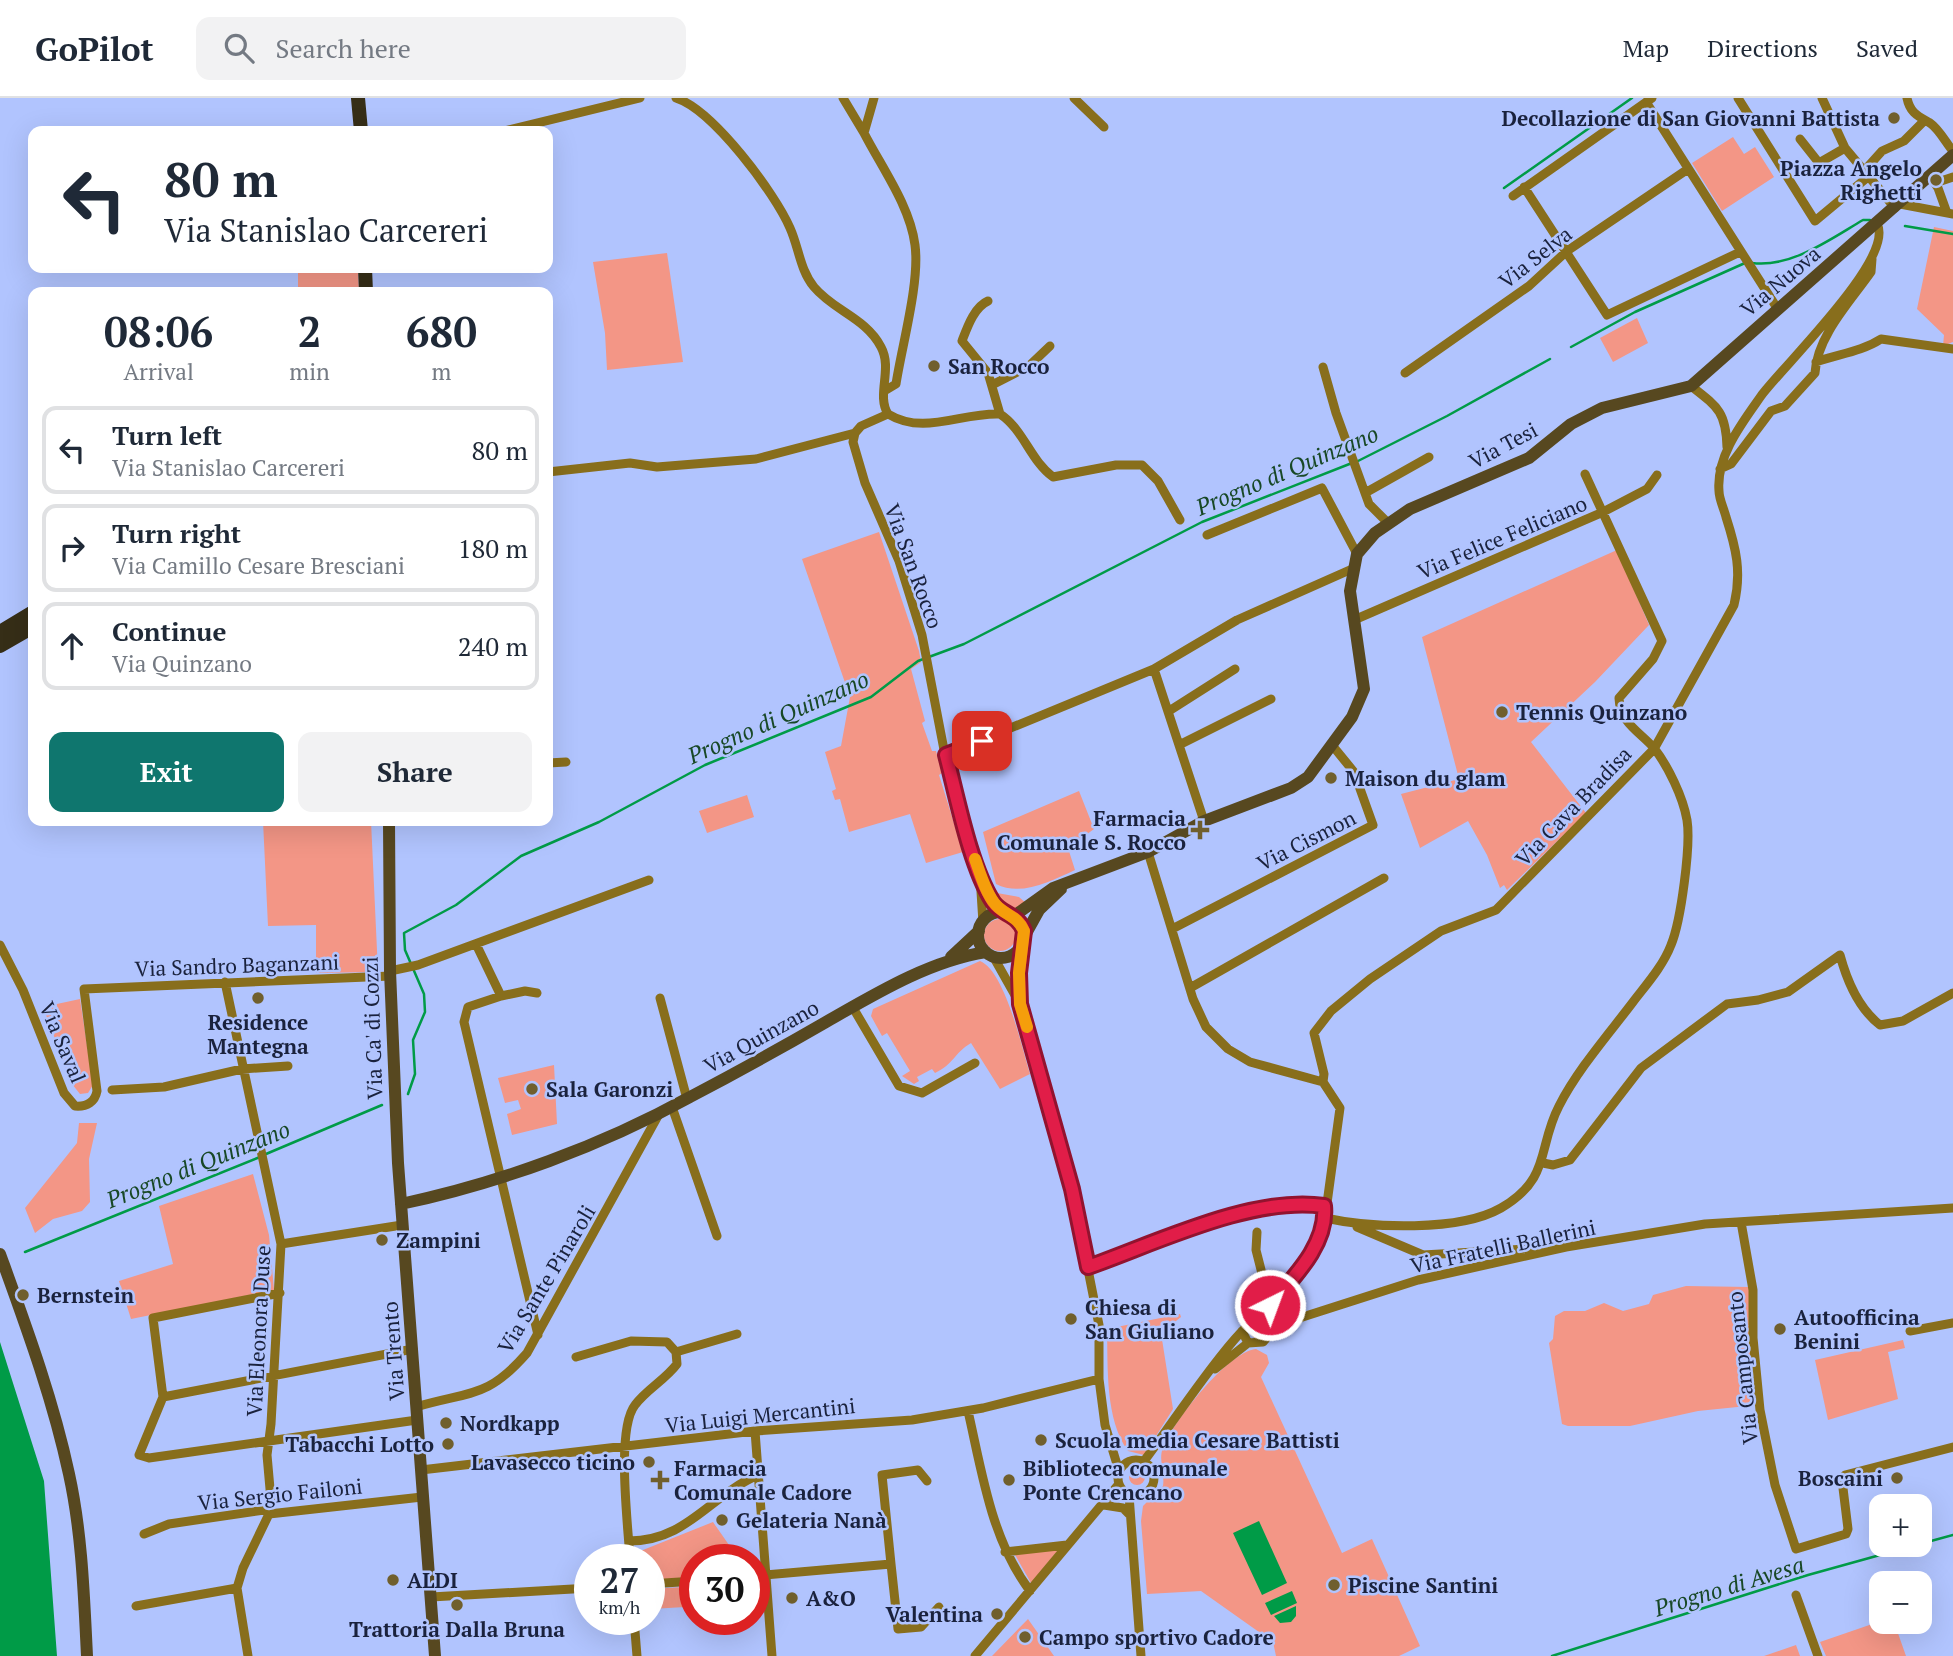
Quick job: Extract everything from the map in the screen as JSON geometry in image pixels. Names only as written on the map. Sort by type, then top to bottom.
[{"type":"main road","points":[[358,98],[360,126]]},
{"type":"main road","points":[[0,632],[28,615]]},
{"type":"main road","points":[[0,646],[28,630]]},
{"type":"street","points":[[525,126],[640,98]]},
{"type":"street","points":[[676,98],[700,109],[771,192],[791,230],[801,262],[814,286],[827,300],[861,322],[874,336],[886,358],[886,390],[883,401],[888,414],[908,423],[929,424],[983,413],[1000,414]]},
{"type":"street","points":[[843,98],[908,217],[915,246],[915,271],[896,383],[886,390]]},
{"type":"street","points":[[864,133],[874,98]]},
{"type":"street","points":[[1074,98],[1104,127]]},
{"type":"street","points":[[1738,98],[1815,220],[1866,174],[1882,151],[1904,141],[1924,121]]},
{"type":"street","points":[[1822,98],[1845,148],[1897,206],[1950,213]]},
{"type":"street","points":[[1897,206],[1932,179],[1953,153],[1930,124],[1909,107],[1908,98]]},
{"type":"street","points":[[1513,196],[1649,100],[1688,169],[1777,308]]},
{"type":"street","points":[[1800,139],[1819,163],[1845,148]]},
{"type":"street","name":"Via Selva","points":[[1405,373],[1529,286],[1567,251],[1688,169]]},
{"type":"street","points":[[1932,179],[1953,177]]},
{"type":"street","points":[[1932,179],[1950,213]]},
{"type":"street","points":[[1524,187],[1607,315],[1742,255]]},
{"type":"street","name":"Via Nuova","points":[[1691,386],[1777,308],[1897,206]]},
{"type":"street","points":[[1720,469],[1727,449],[1763,394],[1839,308],[1872,258],[1880,236],[1877,224]]},
{"type":"street","points":[[1720,469],[1731,464],[1771,411],[1785,406],[1815,373],[1816,362],[1826,337],[1871,272],[1872,258]]},
{"type":"street","points":[[988,301],[983,303],[968,325],[962,341],[988,373],[1000,414],[1020,434],[1041,467],[1053,477],[1116,465],[1142,465],[1157,481],[1180,520]]},
{"type":"street","points":[[1816,362],[1841,352],[1864,350],[1881,339],[1953,349]]},
{"type":"street","points":[[992,385],[1029,366],[1050,346]]},
{"type":"street","points":[[1323,367],[1369,504],[1389,524]]},
{"type":"street","points":[[1691,386],[1714,403],[1721,413],[1726,426],[1727,449]]},
{"type":"street","name":"Via Tesi","points":[[1204,821],[1300,783],[1308,777],[1352,717],[1364,689],[1350,595],[1352,569],[1357,554],[1375,533],[1410,509],[1529,458],[1571,424],[1602,408],[1691,386]]},
{"type":"street","points":[[553,471],[630,463],[656,467],[756,459],[855,433],[861,426],[888,414]]},
{"type":"street","name":"Via San Rocco","points":[[855,433],[856,456],[899,561],[925,648],[946,755],[980,876],[993,901],[1009,914]]},
{"type":"street","points":[[1365,493],[1429,457]]},
{"type":"street","name":"Via Cava Bradisa","points":[[1323,1082],[1324,1074],[1314,1033],[1331,1011],[1370,979],[1441,931],[1496,910],[1654,749],[1734,605],[1739,566],[1718,492],[1720,469]]},
{"type":"street","points":[[1345,1223],[1366,1225],[1470,1221],[1501,1208],[1527,1188],[1543,1163],[1558,1107],[1671,946],[1682,890],[1687,819],[1675,785],[1654,749],[1623,719],[1619,698],[1653,659],[1661,641],[1585,474]]},
{"type":"street","name":"Via Felice Feliciano","points":[[1354,621],[1603,512],[1647,489],[1657,475]]},
{"type":"street","points":[[1207,535],[1322,488],[1357,554]]},
{"type":"street","points":[[946,755],[1154,669],[1237,620],[1352,569]]},
{"type":"street","points":[[1154,669],[1181,744],[1179,751],[1204,821]]},
{"type":"street","points":[[1169,711],[1236,669]]},
{"type":"street","points":[[1181,744],[1271,699]]},
{"type":"street","name":"Via Cismon","points":[[1174,928],[1373,825],[1354,772],[1332,745]]},
{"type":"street","points":[[553,762],[566,762]]},
{"type":"street","name":"Via Quinzano","points":[[943,964],[989,916],[1009,914],[1047,890],[1148,852],[1204,821]]},
{"type":"street","name":"Via Ca' di Cozzi","points":[[384,826],[394,972],[401,1203]]},
{"type":"street","name":"Via Ca' di Cozzi","points":[[387,851],[389,826]]},
{"type":"street","points":[[1148,852],[1174,928],[1190,988],[1206,1027],[1228,1049],[1250,1062],[1323,1082],[1340,1108],[1335,1160],[1324,1206],[1325,1218],[1303,1265],[1263,1315]]},
{"type":"street","name":"Via San Rocco","points":[[980,876],[981,927]]},
{"type":"street","points":[[1190,988],[1384,878]]},
{"type":"street","name":"Via Sandro Baganzani","points":[[84,989],[394,972],[649,880]]},
{"type":"street","points":[[1022,943],[1039,911],[1072,880]]},
{"type":"street","points":[[1009,914],[1022,926],[1020,1004]]},
{"type":"street","points":[[981,927],[979,939],[1020,1004],[1072,1189],[1099,1325],[1099,1379],[1112,1449],[1127,1492],[1132,1526],[1140,1656]]},
{"type":"street","name":"Via Quinzano","points":[[401,1203],[500,1176],[572,1152],[659,1114],[852,1006],[943,964],[989,954],[1009,957],[1022,943]]},
{"type":"street","points":[[476,944],[502,996]]},
{"type":"street","name":"Via Saval","points":[[0,945],[23,990],[64,1093],[75,1106],[83,1107],[92,1102],[97,1091],[84,989]]},
{"type":"street","points":[[1543,1163],[1553,1165],[1570,1160],[1641,1068],[1727,1004],[1788,992],[1840,955],[1846,977],[1861,1005],[1880,1025],[1903,1021],[1953,993]]},
{"type":"street","name":"Via Eleonora Duse","points":[[225,982],[281,1244],[281,1293],[267,1455],[271,1500],[269,1514]]},
{"type":"street","points":[[537,993],[525,991],[468,1007],[464,1022],[538,1335]]},
{"type":"street","name":"Via Quinzano","points":[[660,998],[687,1099]]},
{"type":"street","name":"Via Quinzano","points":[[852,1006],[899,1086],[922,1093],[975,1063]]},
{"type":"street","points":[[242,1069],[288,1066]]},
{"type":"street","name":"Via Saval","points":[[112,1090],[164,1087],[242,1069]]},
{"type":"street","points":[[672,1107],[717,1236]]},
{"type":"street","name":"Via Sante Pinaroli","points":[[163,1397],[139,1455],[149,1458],[270,1441],[417,1414],[488,1389],[509,1373],[538,1335],[659,1114]]},
{"type":"street","name":"Via Trento","points":[[401,1203],[435,1656]]},
{"type":"street","points":[[1088,1267],[1242,1212],[1288,1203],[1324,1206]]},
{"type":"street","name":"Via Fratelli Ballerini","points":[[1276,1323],[1287,1322],[1418,1280],[1566,1247],[1706,1224],[1953,1208]]},
{"type":"street","points":[[1325,1218],[1345,1223],[1423,1255],[1566,1247]]},
{"type":"street","name":"Via Camposanto","points":[[1741,1222],[1754,1290],[1753,1328],[1760,1410],[1775,1485],[1796,1549],[1846,1534],[1848,1529],[1842,1480],[1845,1475],[1953,1447]]},
{"type":"street","points":[[281,1244],[402,1224]]},
{"type":"street","points":[[1257,1232],[1256,1250],[1270,1305]]},
{"type":"street","points":[[0,1254],[36,1356],[69,1473],[82,1575],[87,1656]]},
{"type":"street","points":[[281,1293],[153,1318],[163,1397],[413,1349]]},
{"type":"street","points":[[1147,1464],[1206,1378],[1251,1319],[1270,1316],[1276,1323],[1270,1337],[1263,1342],[1248,1343],[1206,1378]]},
{"type":"street","points":[[1910,1331],[1953,1323]]},
{"type":"street","points":[[1242,1331],[1248,1343]]},
{"type":"street","points":[[676,1352],[737,1334]]},
{"type":"street","points":[[576,1357],[649,1339],[667,1342],[676,1352],[677,1364],[667,1377],[635,1404],[625,1426],[629,1544]]},
{"type":"street","name":"Via Luigi Mercantini","points":[[421,1469],[755,1431],[912,1419],[968,1411],[1099,1379]]},
{"type":"street","points":[[968,1411],[1005,1552],[1030,1591]]},
{"type":"street","points":[[755,1431],[763,1544]]},
{"type":"street","points":[[975,1656],[1067,1545],[1113,1496],[1127,1492],[1146,1494],[1154,1485],[1154,1473],[1147,1464],[1128,1461],[1112,1449]]},
{"type":"street","points":[[1119,1471],[1128,1461]]},
{"type":"street","points":[[927,1481],[918,1470],[882,1475],[898,1629],[920,1627],[939,1606]]},
{"type":"street","points":[[629,1541],[650,1541],[684,1528],[724,1494],[758,1475]]},
{"type":"street","points":[[1127,1492],[1132,1526]]},
{"type":"street","name":"Via Sergio Failoni","points":[[144,1534],[169,1524],[264,1510],[269,1514],[422,1497]]},
{"type":"street","points":[[1104,1505],[1123,1508],[1130,1515]]},
{"type":"street","points":[[248,1656],[237,1588],[243,1568],[269,1514]]},
{"type":"street","points":[[1005,1552],[1067,1545]]},
{"type":"street","points":[[770,1575],[891,1564]]},
{"type":"street","points":[[135,1606],[237,1588]]},
{"type":"street","points":[[431,1597],[574,1589]]},
{"type":"street","points":[[1796,1595],[1818,1656]]},
{"type":"street","points":[[770,1633],[772,1656]]},
{"type":"street","points":[[635,1635],[637,1656]]},
{"type":"shaded area","points":[[1733,137],[1744,154],[1755,147],[1774,177],[1722,211],[1692,163]]},
{"type":"shaded area","points":[[1934,227],[1953,231],[1953,342],[1943,346],[1944,335],[1917,309]]},
{"type":"shaded area","points":[[667,253],[683,362],[607,370],[605,333],[593,262]]},
{"type":"shaded area","points":[[298,273],[358,273],[359,287],[298,287]]},
{"type":"shaded area","points":[[1637,318],[1648,343],[1613,362],[1600,338]]},
{"type":"shaded area","points":[[879,532],[919,651],[921,662],[911,669],[925,721],[922,723],[932,751],[936,751],[942,773],[939,775],[963,852],[926,863],[910,814],[849,832],[840,799],[835,800],[832,791],[836,789],[825,752],[841,746],[850,697],[802,559]]},
{"type":"shaded area","name":"Tennis Quinzano","points":[[1617,550],[1649,625],[1595,682],[1531,742],[1586,813],[1507,890],[1504,885],[1500,888],[1487,855],[1468,821],[1420,848],[1401,794],[1459,779],[1422,637]]},
{"type":"shaded area","points":[[1079,791],[1094,829],[1068,848],[1075,870],[1046,883],[1026,888],[1006,888],[996,884],[983,832]]},
{"type":"shaded area","points":[[747,795],[754,817],[707,833],[699,811]]},
{"type":"shaded area","points":[[263,826],[371,826],[378,972],[316,973],[316,925],[268,926]]},
{"type":"shaded area","points":[[997,893],[1019,897],[1027,904],[1008,908],[993,895]]},
{"type":"shaded area","points":[[1000,919],[1011,924],[1016,935],[1011,946],[1000,951],[989,946],[984,935],[989,924]]},
{"type":"shaded area","points":[[980,961],[989,968],[1005,994],[1030,1074],[1000,1089],[971,1043],[941,1070],[935,1073],[932,1069],[917,1077],[919,1081],[914,1084],[902,1076],[910,1071],[887,1033],[882,1036],[871,1016],[873,1009]]},
{"type":"shaded area","points":[[80,999],[93,1085],[88,1093],[80,1094],[72,1084],[43,1007]]},
{"type":"shaded area","points":[[554,1065],[557,1124],[512,1135],[507,1114],[521,1109],[518,1100],[505,1103],[498,1078]]},
{"type":"shaded area","points":[[79,1123],[97,1123],[89,1159],[90,1202],[82,1211],[53,1219],[35,1233],[25,1208],[77,1143]]},
{"type":"shaded area","points":[[253,1174],[269,1235],[274,1290],[131,1319],[119,1281],[173,1264],[159,1206]]},
{"type":"shaded area","points":[[1686,1286],[1750,1287],[1757,1405],[1698,1411],[1630,1426],[1562,1424],[1549,1343],[1553,1339],[1555,1316],[1564,1311],[1585,1311],[1604,1303],[1623,1311],[1649,1304],[1653,1295]]},
{"type":"shaded area","points":[[1180,1314],[1181,1317],[1161,1333],[1173,1409],[1144,1455],[1128,1451],[1115,1424],[1109,1393],[1107,1329]]},
{"type":"shaded area","points":[[1259,1321],[1265,1324],[1268,1330],[1265,1336],[1259,1339],[1253,1336],[1250,1330],[1253,1324]]},
{"type":"shaded area","points":[[1903,1340],[1905,1348],[1888,1352],[1898,1399],[1828,1420],[1815,1360]]},
{"type":"shaded area","points":[[0,1342],[44,1481],[57,1656],[0,1656]]},
{"type":"shaded area","points":[[1256,1349],[1267,1355],[1269,1363],[1261,1377],[1342,1553],[1372,1539],[1420,1646],[1399,1656],[1276,1656],[1273,1642],[1201,1591],[1147,1594],[1141,1521],[1143,1506],[1163,1486],[1163,1448],[1189,1406],[1216,1375],[1244,1353]]},
{"type":"shaded area","points":[[1137,1469],[1145,1477],[1137,1485],[1129,1477]]},
{"type":"shaded area","points":[[1259,1521],[1287,1583],[1262,1595],[1233,1533]]},
{"type":"shaded area","points":[[713,1522],[728,1544],[679,1544],[679,1578],[665,1580],[665,1544],[658,1544]]},
{"type":"shaded area","points":[[1060,1548],[1031,1583],[1014,1553]]},
{"type":"shaded area","points":[[679,1587],[679,1607],[665,1608],[665,1588]]},
{"type":"shaded area","points":[[1292,1591],[1297,1603],[1271,1615],[1265,1603]]},
{"type":"shaded area","points":[[1296,1606],[1296,1616],[1291,1622],[1280,1623],[1274,1616]]},
{"type":"shaded area","name":"Campo sportivo Cadore","points":[[1028,1619],[1054,1656],[992,1656]]},
{"type":"shaded area","points":[[1869,1625],[1869,1634],[1898,1634],[1906,1656],[1826,1656],[1820,1642]]},
{"type":"shaded area","points":[[1796,1645],[1800,1656],[1764,1656]]},
{"type":"waterway","points":[[1504,188],[1632,98]]},
{"type":"waterway","points":[[1752,263],[1795,257],[1863,220],[1870,220]]},
{"type":"waterway","points":[[1905,226],[1953,234]]},
{"type":"waterway","points":[[1571,347],[1635,312],[1745,263]]},
{"type":"waterway","name":"Progno di Quinzano","points":[[1358,461],[1550,359]]},
{"type":"waterway","name":"Progno di Quinzano","points":[[408,1094],[415,1074],[413,1040],[425,1012],[424,994],[405,950],[404,933],[456,905],[521,856],[599,822],[705,765],[871,697],[918,661],[964,644],[1202,522],[1352,463]]},
{"type":"waterway","name":"Progno di Quinzano","points":[[266,1154],[382,1105]]},
{"type":"waterway","name":"Progno di Quinzano","points":[[25,1252],[260,1157]]},
{"type":"waterway","name":"Progno di Avesa","points":[[1932,1541],[1953,1535]]},
{"type":"waterway","name":"Progno di Avesa","points":[[1552,1656],[1873,1557]]},
{"type":"slow traffic","points":[[975,859],[980,876],[993,901],[1004,913],[1014,916],[1024,931],[1019,973],[1020,1004],[1027,1027]]},
{"type":"place","name":"Decollazione di San Giovanni Battista","points":[[1894,118]]},
{"type":"place","name":"Piazza Angelo Righetti","points":[[1936,180]]},
{"type":"place","name":"San Rocco","points":[[934,366]]},
{"type":"place","name":"Tennis Quinzano","points":[[1502,712]]},
{"type":"place","name":"Maison du glam","points":[[1331,778]]},
{"type":"place","name":"Farmacia Comunale S. Rocco","points":[[1200,830]]},
{"type":"place","name":"Residence Mantegna","points":[[258,998]]},
{"type":"place","name":"Sala Garonzi","points":[[532,1089]]},
{"type":"place","name":"Zampini","points":[[382,1240]]},
{"type":"place","name":"Bernstein","points":[[23,1295]]},
{"type":"place","name":"Chiesa di San Giuliano","points":[[1071,1319]]},
{"type":"place","name":"Autoofficina Benini","points":[[1780,1329]]},
{"type":"place","name":"Nordkapp","points":[[446,1423]]},
{"type":"place","name":"Scuola media Cesare Battisti","points":[[1041,1440]]},
{"type":"place","name":"Tabacchi Lotto","points":[[448,1444]]},
{"type":"place","name":"Lavasecco ticino","points":[[649,1462]]},
{"type":"place","name":"Boscaini","points":[[1897,1478]]},
{"type":"place","name":"Farmacia Comunale Cadore","points":[[660,1480]]},
{"type":"place","name":"Biblioteca comunale Ponte Crencano","points":[[1009,1480]]},
{"type":"place","name":"Gelateria Nanà","points":[[722,1520]]},
{"type":"place","name":"ALDI","points":[[393,1580]]},
{"type":"place","name":"Piscine Santini","points":[[1334,1585]]},
{"type":"place","name":"A&O","points":[[792,1598]]},
{"type":"place","name":"Trattoria Dalla Bruna","points":[[457,1605]]},
{"type":"place","name":"Valentina","points":[[997,1614]]},
{"type":"place","name":"Campo sportivo Cadore","points":[[1025,1637]]},
{"type":"route","points":[[982,741],[946,755],[980,876],[993,901],[1004,913],[1014,916],[1024,931],[1020,948],[1020,1004],[1072,1189],[1088,1267],[1242,1212],[1288,1203],[1324,1206],[1325,1218],[1311,1253],[1292,1281],[1270,1305]]}]
